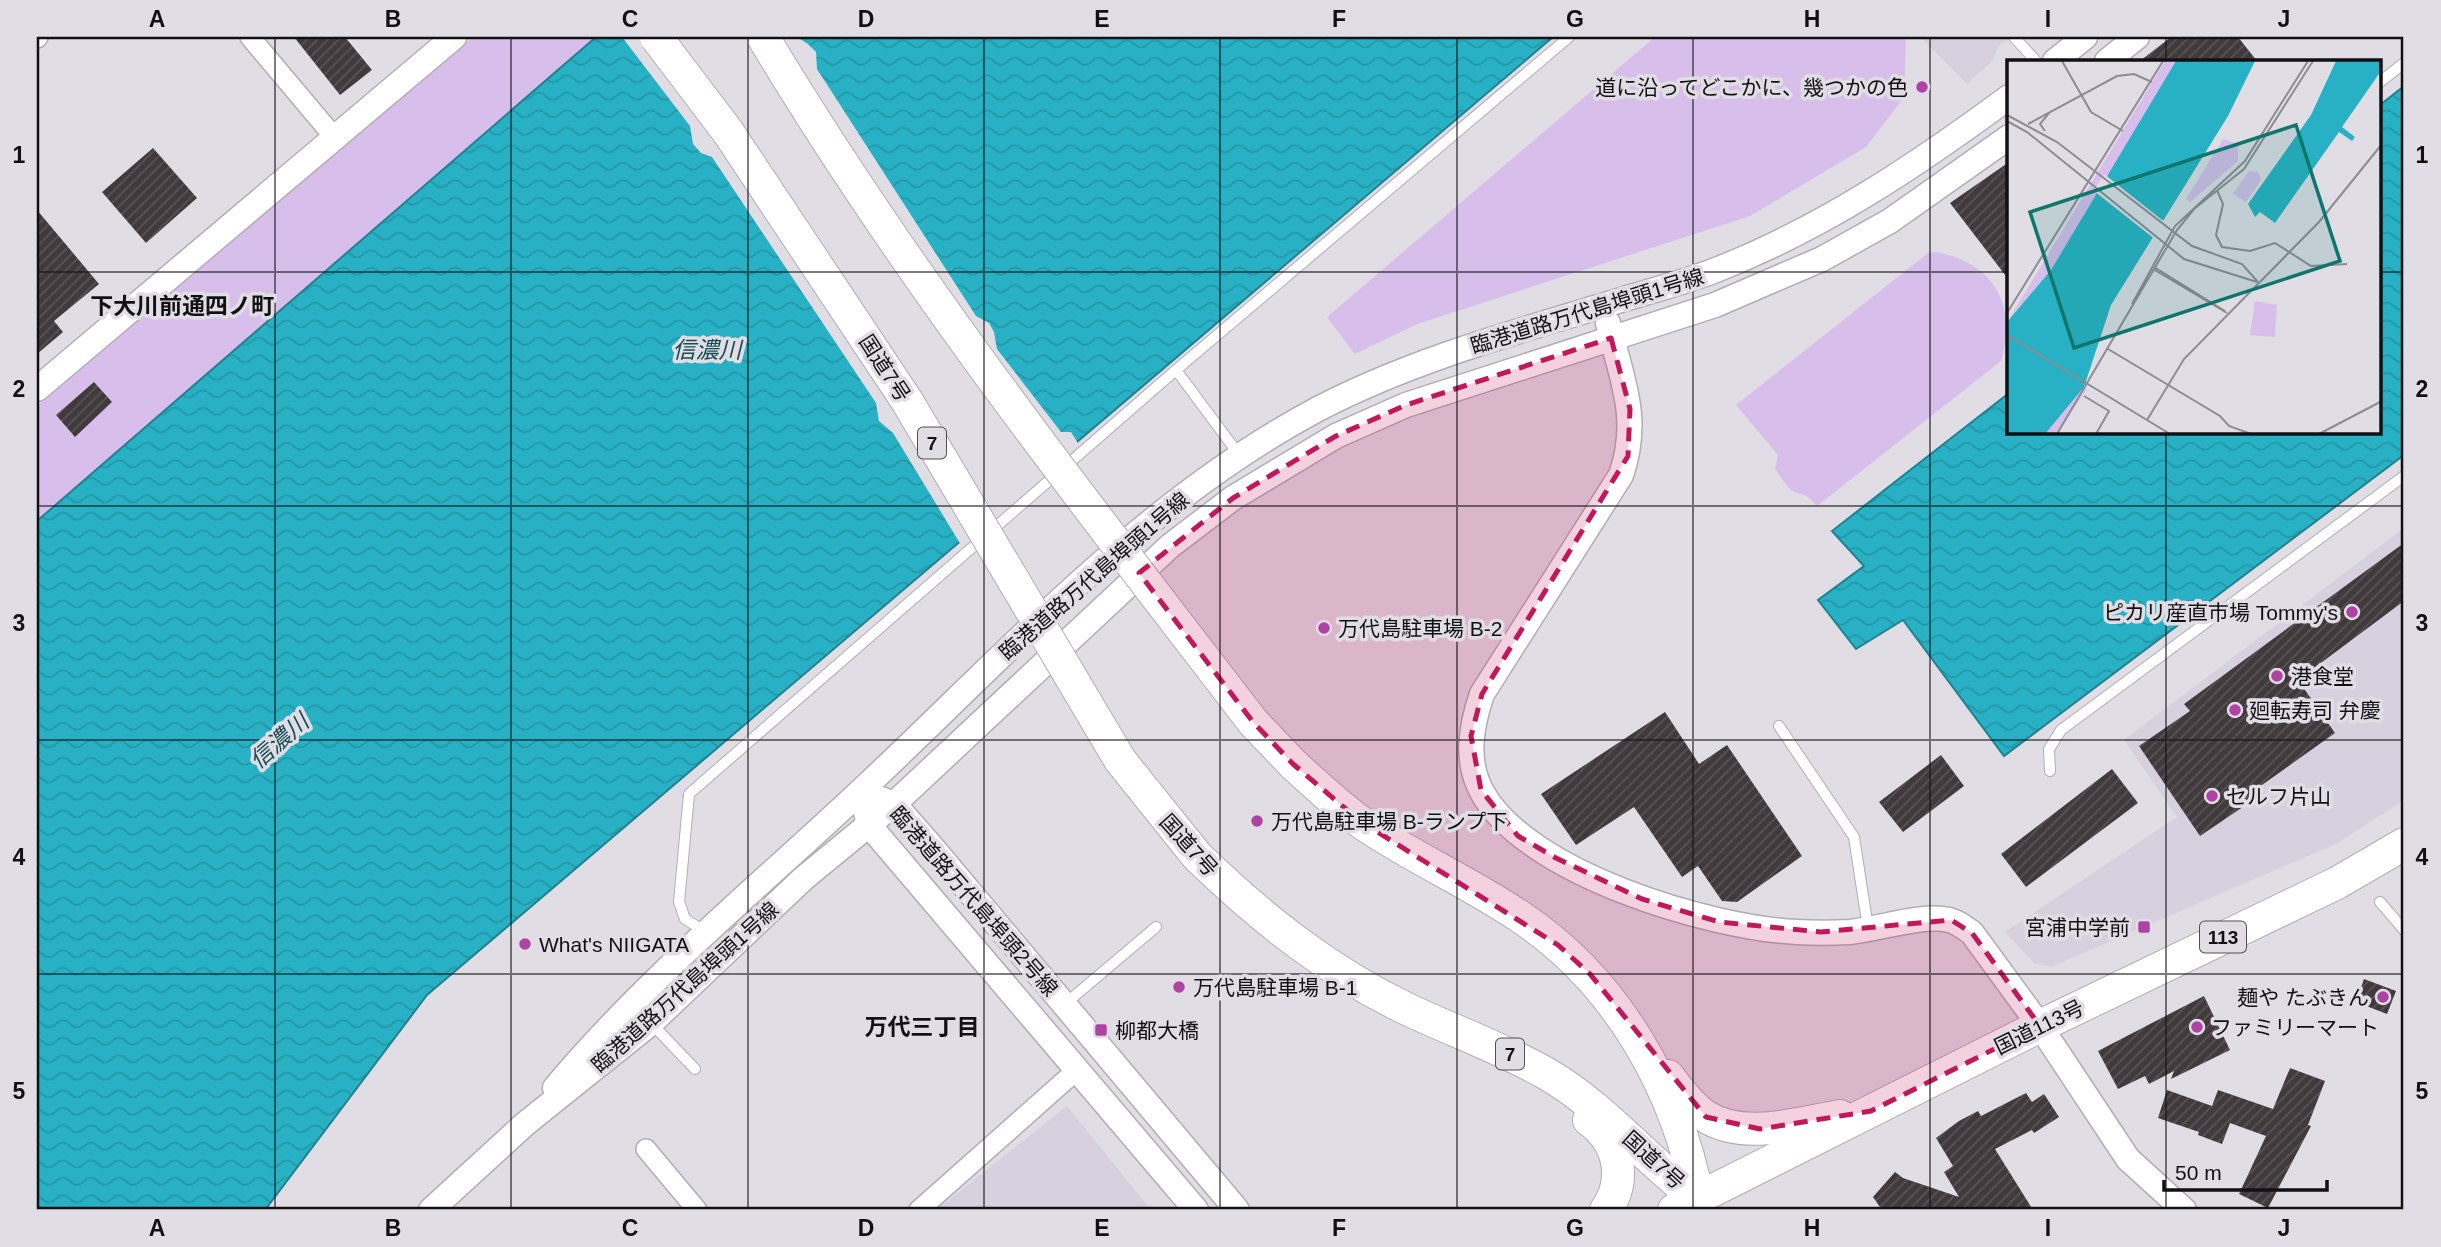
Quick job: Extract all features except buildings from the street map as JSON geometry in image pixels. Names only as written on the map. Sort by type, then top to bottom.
[{"type":"highway","name":"国道7号","points":[[656,37],[727,132],[907,401],[1120,760],[1197,856],[1242,900],[1298,944],[1356,982],[1406,1009],[1513,1055],[1549,1075],[1609,1119],[1663,1172],[1686,1205]]},
{"type":"highway","name":"国道7号","points":[[763,37],[808,112],[973,356],[1253,722],[1293,764],[1360,821],[1531,924],[1590,974],[1619,1010],[1644,1052],[1673,1112],[1690,1156],[1686,1205]]},
{"type":"highway","name":"国道113号","points":[[1686,1205],[2040,1026],[2337,883],[2404,844]]},
{"type":"highway","points":[[1619,1010],[1694,1107],[1722,1124],[1760,1129],[1871,1111]]},
{"type":"highway","points":[[1549,1075],[1566,1105],[1598,1127],[1616,1158],[1619,1186],[1606,1210]]},
{"type":"street","points":[[250,37],[335,138]]},
{"type":"street","points":[[37,390],[454,37]]},
{"type":"street","points":[[2056,60],[2085,37]]},
{"type":"street","points":[[2108,60],[2137,37]]},
{"type":"street","name":"臨港道路万代島埠頭1号線","points":[[525,1124],[581,1058],[707,933],[1080,583],[1163,510],[1316,410],[1363,388],[1458,352],[1713,272],[1809,228],[1918,163],[2007,98]]},
{"type":"street","name":"臨港道路万代島埠頭1号線","points":[[431,1210],[525,1124],[651,1023],[804,878],[894,804],[1170,545],[1260,480],[1336,436],[1406,405],[1715,306],[1822,259],[1890,221],[2007,138]]},
{"type":"street","points":[[1603,305],[1630,409],[1632,433],[1628,456],[1621,474],[1482,695],[1471,736],[1475,771],[1481,790],[1495,812],[1518,835],[1556,858],[1642,899],[1745,928],[1821,932],[1868,929],[1927,920],[1951,920],[1961,925],[1972,933],[2040,1026],[2128,1159],[2184,1210]]},
{"type":"street","name":"臨港道路万代島埠頭2号線","points":[[861,791],[894,804],[1237,1210]]},
{"type":"street","name":"臨港道路万代島埠頭2号線","points":[[861,791],[869,825],[1195,1210]]},
{"type":"street","points":[[919,1210],[1078,1069]]},
{"type":"street","points":[[646,1149],[697,1210]]},
{"type":"lane","points":[[707,933],[685,919],[679,902],[689,794],[1177,370],[1569,37]]},
{"type":"lane","points":[[2014,37],[2035,60]]},
{"type":"lane","points":[[2382,80],[2404,63]]},
{"type":"lane","points":[[1177,370],[1241,457]]},
{"type":"lane","points":[[2050,771],[2049,750],[2061,730],[2404,476]]},
{"type":"lane","points":[[1779,726],[1854,836],[1868,929]]},
{"type":"lane","points":[[2380,902],[2404,930]]},
{"type":"lane","points":[[1065,1005],[1156,928]]},
{"type":"lane","points":[[651,1023],[695,1069]]},
{"type":"highlighted area","points":[[1611,338],[1630,409],[1628,456],[1482,694],[1471,736],[1481,790],[1518,836],[1556,858],[1642,899],[1719,922],[1821,932],[1951,920],[1972,933],[2040,1026],[1871,1111],[1760,1129],[1706,1117],[1590,974],[1558,945],[1360,821],[1293,764],[1253,722],[1139,573],[1233,498],[1336,436],[1406,405]]},
{"type":"shaded area","points":[[473,37],[596,37],[37,521],[37,406]]},
{"type":"shaded area","points":[[1655,37],[1906,37],[1904,97],[1866,147],[1750,216],[1417,324],[1355,354],[1327,317]]},
{"type":"shaded area","points":[[1920,37],[2012,37],[1998,46],[1993,60],[1967,84]]},
{"type":"shaded area","points":[[1928,253],[1955,257],[1973,266],[1986,276],[1996,290],[2003,305],[2006,322],[2001,361],[1817,506],[1786,484],[1775,469],[1778,455],[1736,405]]},
{"type":"shaded area","points":[[2404,528],[2404,800],[2338,843],[2051,967],[2034,963],[2005,932],[2177,817],[2124,740]]},
{"type":"shaded area","points":[[1067,1106],[1151,1210],[936,1210]]},
{"type":"water","name":"信濃川","points":[[596,37],[1553,37],[427,995],[265,1210],[37,1210],[37,521]]},
{"type":"water","points":[[2404,86],[2404,455],[2004,756],[1903,620],[1856,649],[1818,600],[1864,566],[1832,531],[2007,395],[2007,434],[2382,434],[2382,103]]},
{"type":"pier","points":[[622,37],[797,37],[808,44],[816,52],[817,69],[976,316],[989,323],[994,332],[997,349],[1061,432],[1071,432],[1079,445],[961,545],[893,433],[879,421],[876,403],[712,157],[701,153],[693,144],[690,126]]},
{"type":"place","name":"道に沿ってどこかに、幾つかの色","points":[[1922,87]]},
{"type":"place","name":"ピカリ産直市場 Tommy's","points":[[2352,612]]},
{"type":"place","name":"万代島駐車場 B-2","points":[[1324,628]]},
{"type":"place","name":"港食堂","points":[[2277,676]]},
{"type":"place","name":"廻転寿司 弁慶","points":[[2235,710]]},
{"type":"place","name":"セルフ片山","points":[[2212,796]]},
{"type":"place","name":"万代島駐車場 B-ランプ下","points":[[1257,821]]},
{"type":"place","name":"宮浦中学前","points":[[2144,927]]},
{"type":"place","name":"What's NIIGATA","points":[[525,944]]},
{"type":"place","name":"万代島駐車場 B-1","points":[[1179,987]]},
{"type":"place","name":"麺や たぶきん","points":[[2383,997]]},
{"type":"place","name":"ファミリーマート","points":[[2197,1027]]},
{"type":"place","name":"柳都大橋","points":[[1101,1030]]},
{"type":"district","name":"下大川前通四ノ町","points":[[182,306]]},
{"type":"district","name":"万代三丁目","points":[[922,1027]]}]
